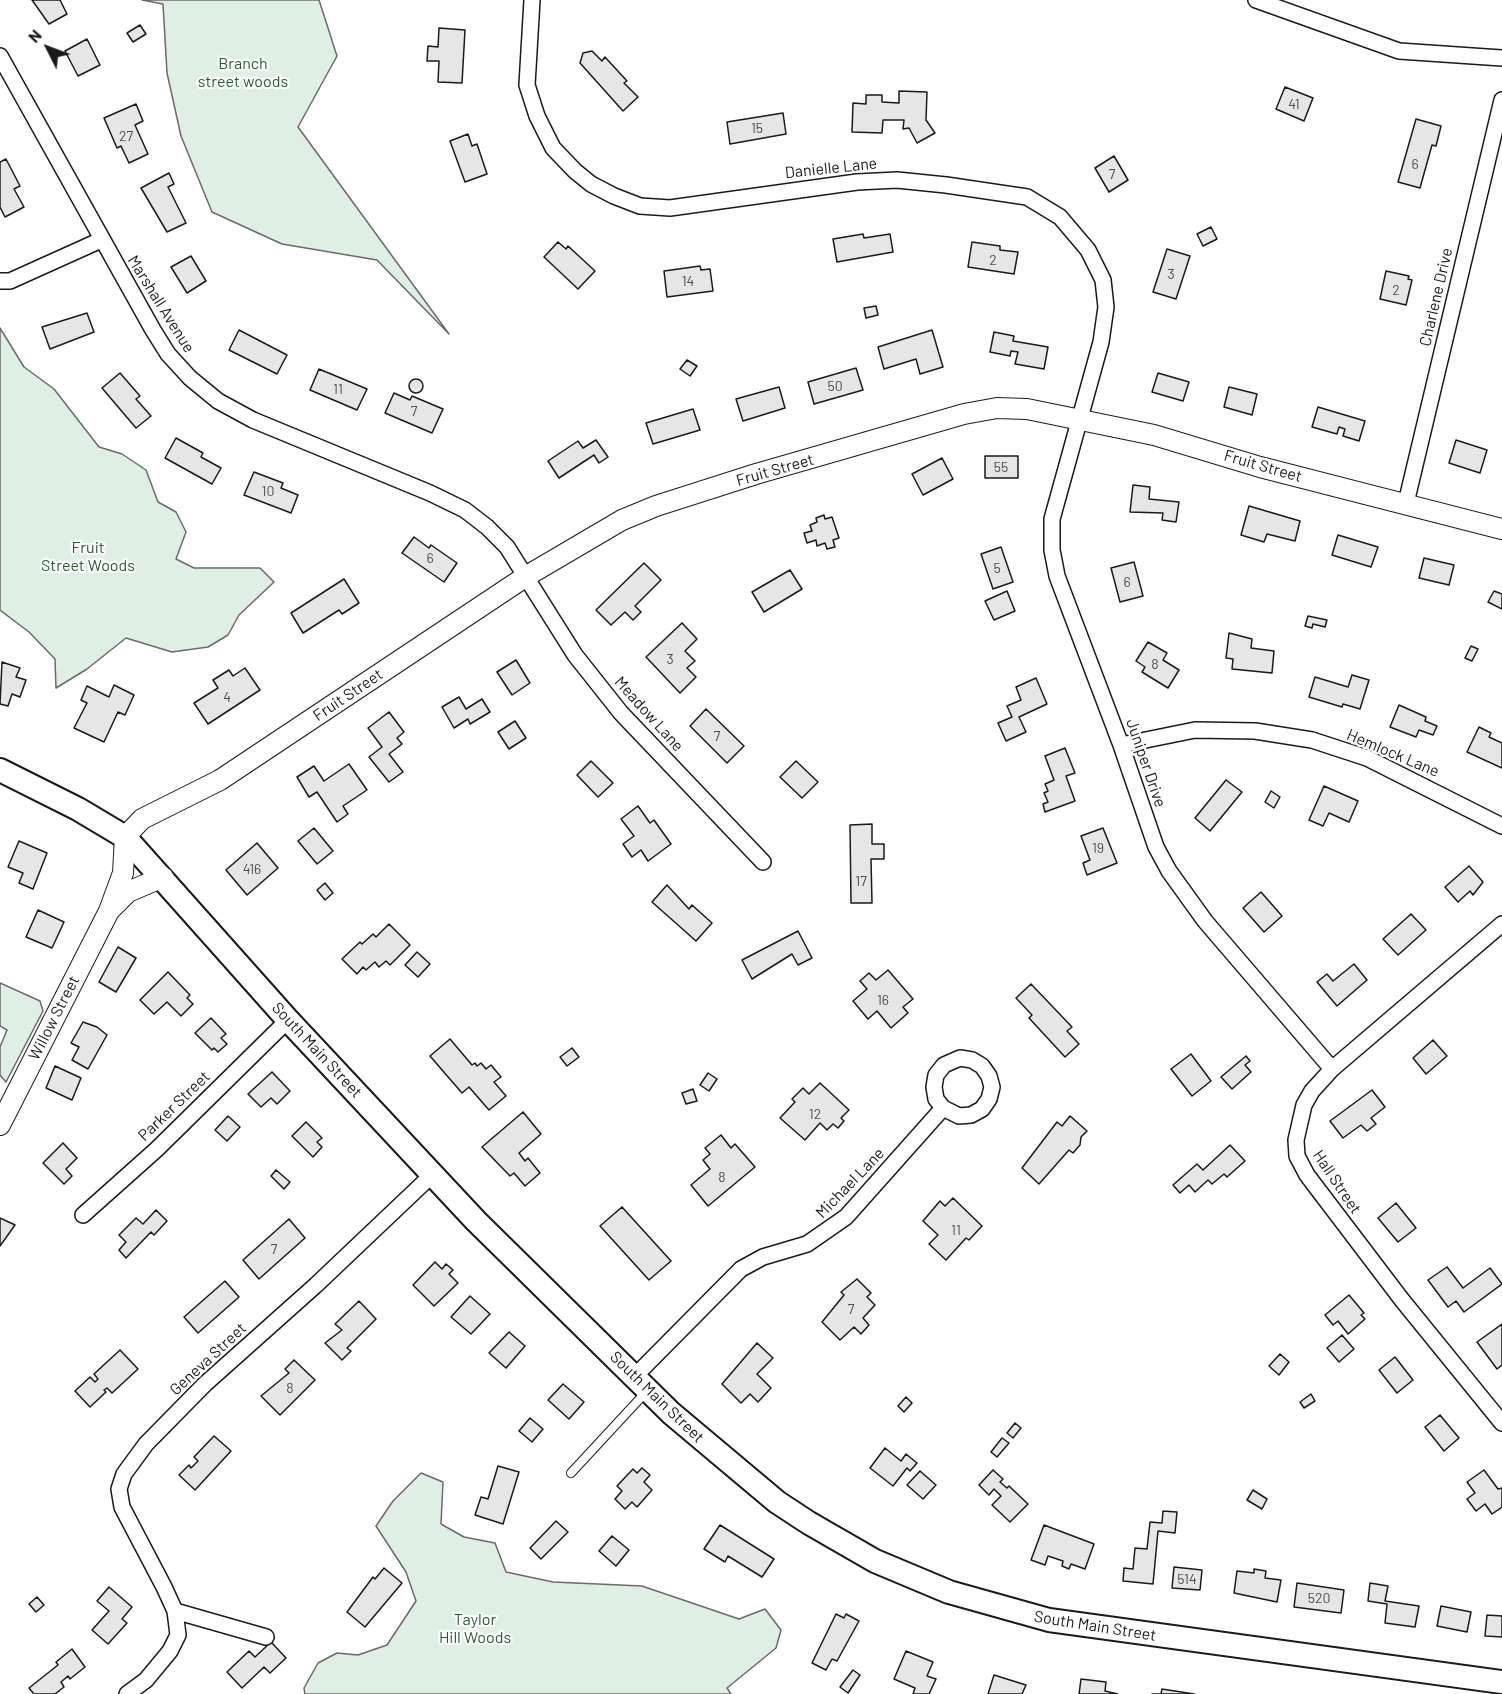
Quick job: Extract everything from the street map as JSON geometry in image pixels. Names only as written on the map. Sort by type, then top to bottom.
[{"type":"main road","name":"South Main Street","points":[[0,770],[78,808],[125,837],[288,1020],[476,1221],[711,1449],[777,1502],[875,1561],[949,1592],[1049,1620],[1502,1682]]},
{"type":"street","name":"Danielle Lane","points":[[532,0],[527,85],[537,116],[553,148],[575,171],[591,184],[614,196],[640,206],[670,208],[799,189],[897,180],[1027,197],[1060,217],[1093,260],[1103,280],[1106,307],[1101,342],[1080,420]]},
{"type":"street","points":[[1256,0],[1399,51],[1502,58]]},
{"type":"street","name":"Marshall Avenue","points":[[0,56],[101,240],[168,354],[190,378],[218,401],[253,420],[465,510],[507,547],[525,577]]},
{"type":"street","name":"Charlene Drive","points":[[1406,503],[1502,100]]},
{"type":"street","points":[[0,281],[10,281],[101,240]]},
{"type":"street","name":"Fruit Street","points":[[125,837],[142,819],[220,780],[525,577],[622,520],[656,506],[964,414],[997,408],[1027,409],[1154,435],[1260,467],[1502,529]]},
{"type":"street","name":"Juniper Drive","points":[[1080,420],[1052,519],[1052,550],[1068,609],[1121,745],[1156,847],[1169,871],[1205,921],[1332,1069]]},
{"type":"street","name":"Meadow Lane","points":[[525,577],[575,655],[621,713],[763,862]]},
{"type":"street","name":"Hemlock Lane","points":[[1121,745],[1195,730],[1255,731],[1312,740],[1367,758],[1502,825]]},
{"type":"street","points":[[109,911],[123,873],[125,837]]},
{"type":"street","points":[[109,911],[129,892],[163,877]]},
{"type":"street","name":"Willow Street","points":[[0,1125],[109,911]]},
{"type":"street","name":"Hall Street","points":[[1502,924],[1332,1069],[1312,1091],[1298,1121],[1296,1140],[1302,1165],[1339,1219],[1502,1423]]},
{"type":"street","name":"Parker Street","points":[[83,1215],[157,1149],[288,1020]]},
{"type":"street","name":"Michael Lane","points":[[641,1383],[741,1269],[763,1257],[807,1245],[840,1223],[943,1108]]},
{"type":"street","name":"Geneva Street","points":[[175,1611],[122,1507],[119,1489],[124,1474],[146,1444],[205,1384],[316,1286],[433,1174]]},
{"type":"street","points":[[127,1694],[146,1680],[170,1651],[178,1635],[175,1611],[266,1637]]},
{"type":"lane","points":[[571,1473],[641,1383]]},
{"type":"green space","name":"Branch street woods","points":[[142,0],[319,0],[337,56],[298,127],[449,334],[377,260],[282,244],[212,212],[181,136],[167,73],[163,4]]},
{"type":"green space","name":"Fruit Street Woods","points":[[0,328],[24,367],[54,389],[99,447],[122,454],[146,470],[158,502],[176,512],[186,532],[176,559],[194,568],[260,568],[274,582],[239,615],[228,635],[208,647],[172,652],[126,638],[87,669],[56,688],[55,659],[29,632],[0,610]]},
{"type":"green space","points":[[0,983],[40,1001],[43,1011],[6,1082],[0,1075],[0,1047],[7,1030],[0,1026]]},
{"type":"green space","name":"Taylor Hill Woods","points":[[421,1473],[443,1482],[441,1524],[464,1537],[495,1543],[506,1572],[553,1582],[642,1586],[739,1619],[765,1609],[781,1630],[776,1648],[727,1688],[731,1694],[305,1694],[304,1688],[318,1663],[337,1653],[358,1655],[387,1645],[416,1601],[406,1572],[376,1526],[393,1501]]},
{"type":"building","points":[[32,0],[60,0],[67,14],[49,24]]},
{"type":"building","points":[[140,25],[146,34],[133,42],[127,33]]},
{"type":"building","points":[[439,28],[465,30],[462,83],[438,82],[439,61],[427,61],[428,46],[438,47]]},
{"type":"building","points":[[87,39],[100,65],[78,76],[65,51]]},
{"type":"building","points":[[592,51],[602,61],[605,57],[627,81],[624,83],[638,97],[623,111],[580,63],[583,53]]},
{"type":"building","points":[[1285,87],[1313,98],[1304,121],[1276,109]]},
{"type":"building","points":[[899,91],[927,92],[926,120],[935,133],[917,143],[909,128],[903,129],[904,120],[883,120],[882,133],[852,132],[853,103],[866,104],[866,95],[882,95],[882,102],[899,103]]},
{"type":"building","points":[[136,104],[143,121],[135,125],[148,154],[129,163],[121,146],[117,148],[104,118]]},
{"type":"building","points":[[783,113],[786,134],[730,144],[727,122]]},
{"type":"building","points":[[1416,119],[1441,126],[1436,146],[1432,145],[1420,188],[1398,182]]},
{"type":"building","points":[[468,134],[472,146],[477,144],[487,174],[465,182],[450,141]]},
{"type":"building","points":[[1114,156],[1128,180],[1109,192],[1095,168]]},
{"type":"building","points":[[6,159],[20,186],[14,189],[24,207],[5,217],[0,207],[0,162]]},
{"type":"building","points":[[169,173],[174,184],[168,187],[186,223],[167,232],[141,188]]},
{"type":"building","points":[[1211,227],[1217,239],[1203,246],[1197,234]]},
{"type":"building","points":[[863,234],[864,238],[890,234],[893,252],[837,262],[833,239]]},
{"type":"building","points":[[558,242],[566,249],[568,246],[595,271],[578,289],[544,257]]},
{"type":"building","points":[[972,242],[1000,246],[1000,250],[1018,252],[1014,274],[968,267]]},
{"type":"building","points":[[1167,249],[1190,256],[1176,299],[1153,292]]},
{"type":"building","points":[[191,256],[206,281],[187,293],[171,267]]},
{"type":"building","points":[[700,266],[701,270],[710,269],[713,291],[667,297],[664,271]]},
{"type":"building","points":[[1386,271],[1409,276],[1408,279],[1412,280],[1406,305],[1380,299]]},
{"type":"building","points":[[876,306],[878,315],[866,318],[864,308]]},
{"type":"building","points":[[87,313],[94,332],[50,349],[42,327]]},
{"type":"building","points":[[239,330],[287,355],[277,374],[229,350]]},
{"type":"building","points":[[932,330],[943,367],[920,374],[916,359],[884,369],[878,347]]},
{"type":"building","points":[[994,332],[1014,336],[1013,341],[1048,347],[1044,369],[1015,364],[1018,352],[1011,351],[1010,356],[990,352]]},
{"type":"building","points":[[687,360],[697,366],[690,376],[680,369]]},
{"type":"building","points":[[856,368],[863,390],[814,404],[808,382]]},
{"type":"building","points":[[319,369],[367,389],[357,410],[310,390]]},
{"type":"building","points":[[120,373],[140,396],[136,399],[151,416],[136,428],[102,388]]},
{"type":"building","points":[[1158,373],[1189,382],[1183,401],[1152,392]]},
{"type":"building","points":[[416,379],[421,381],[423,386],[421,391],[416,393],[411,391],[409,386],[411,381]]},
{"type":"building","points":[[779,387],[785,408],[743,421],[736,399]]},
{"type":"building","points":[[1229,387],[1257,394],[1252,415],[1224,407]]},
{"type":"building","points":[[394,393],[410,400],[412,396],[443,409],[432,433],[385,413]]},
{"type":"building","points":[[1318,407],[1365,421],[1359,441],[1343,436],[1345,429],[1339,427],[1337,434],[1312,427]]},
{"type":"building","points":[[693,409],[700,430],[653,444],[646,423]]},
{"type":"building","points":[[176,438],[203,453],[201,457],[221,468],[212,484],[165,458]]},
{"type":"building","points":[[596,440],[608,457],[599,463],[594,455],[559,478],[548,461],[578,441],[583,448]]},
{"type":"building","points":[[1456,440],[1487,450],[1480,473],[1449,463]]},
{"type":"building","points":[[985,456],[1018,456],[1018,478],[985,478]]},
{"type":"building","points":[[942,458],[953,479],[923,495],[912,474]]},
{"type":"building","points":[[254,472],[283,483],[281,488],[298,495],[291,513],[244,495]]},
{"type":"building","points":[[1133,485],[1150,487],[1149,499],[1179,502],[1176,522],[1162,520],[1163,513],[1130,512]]},
{"type":"building","points":[[1249,506],[1300,521],[1295,541],[1267,534],[1264,542],[1241,535]]},
{"type":"building","points":[[824,515],[825,519],[832,517],[839,538],[833,540],[835,547],[827,549],[825,543],[817,546],[816,540],[807,543],[804,533],[812,531],[810,525],[817,522],[816,518]]},
{"type":"building","points":[[1338,535],[1378,547],[1371,567],[1332,555]]},
{"type":"building","points":[[414,537],[429,548],[431,545],[457,563],[444,582],[402,553]]},
{"type":"building","points":[[1001,547],[1013,582],[993,589],[981,554]]},
{"type":"building","points":[[1424,558],[1454,565],[1449,585],[1419,578]]},
{"type":"building","points":[[1134,562],[1143,596],[1120,602],[1111,568]]},
{"type":"building","points":[[644,563],[661,580],[635,606],[641,612],[633,620],[625,612],[611,625],[596,610]]},
{"type":"building","points":[[790,570],[802,589],[764,612],[752,592]]},
{"type":"building","points":[[344,579],[359,603],[342,614],[339,610],[303,633],[291,613]]},
{"type":"building","points":[[1007,591],[1015,611],[994,620],[985,601]]},
{"type":"building","points":[[1494,591],[1502,594],[1502,609],[1488,602]]},
{"type":"building","points":[[1308,616],[1327,620],[1325,627],[1313,624],[1312,628],[1305,626]]},
{"type":"building","points":[[682,623],[697,639],[685,651],[695,661],[687,668],[696,677],[680,693],[646,657]]},
{"type":"building","points":[[1229,633],[1252,639],[1251,648],[1274,651],[1272,673],[1232,669],[1233,659],[1226,658]]},
{"type":"building","points":[[1148,642],[1167,653],[1163,660],[1179,670],[1168,688],[1142,672],[1145,667],[1136,661]]},
{"type":"building","points":[[1471,646],[1478,649],[1472,661],[1465,658]]},
{"type":"building","points":[[516,660],[530,683],[512,695],[497,672]]},
{"type":"building","points":[[2,662],[20,668],[16,677],[26,680],[20,697],[12,694],[8,706],[0,704]]},
{"type":"building","points":[[245,668],[260,690],[208,724],[194,703],[218,688],[213,680],[229,670],[233,676]]},
{"type":"building","points":[[1352,675],[1369,680],[1360,709],[1343,704],[1342,707],[1309,697],[1315,677],[1348,687]]},
{"type":"building","points":[[1036,678],[1047,704],[1019,717],[1026,732],[1006,741],[998,723],[1012,717],[1007,706],[1021,700],[1016,687]]},
{"type":"building","points":[[114,685],[134,695],[125,715],[118,712],[104,742],[74,728],[87,703],[81,700],[87,686],[109,697]]},
{"type":"building","points":[[459,697],[466,709],[482,699],[490,712],[470,724],[468,719],[454,728],[442,707]]},
{"type":"building","points":[[1399,705],[1426,717],[1425,721],[1437,726],[1433,735],[1419,730],[1416,737],[1390,727]]},
{"type":"building","points":[[706,709],[744,746],[727,763],[690,726]]},
{"type":"building","points":[[389,712],[404,732],[397,738],[402,744],[389,754],[403,772],[389,782],[369,757],[382,747],[368,728]]},
{"type":"building","points":[[515,721],[526,738],[509,749],[498,732]]},
{"type":"building","points":[[1479,727],[1491,733],[1489,737],[1502,743],[1502,768],[1467,752]]},
{"type":"building","points":[[1065,748],[1075,773],[1066,776],[1075,801],[1045,812],[1043,804],[1048,802],[1044,793],[1048,791],[1045,784],[1054,780],[1045,756]]},
{"type":"building","points":[[591,761],[613,783],[598,797],[577,775]]},
{"type":"building","points":[[796,761],[818,782],[802,798],[780,777]]},
{"type":"building","points":[[349,764],[367,790],[343,806],[348,814],[337,822],[317,792],[309,797],[297,777],[314,766],[324,781]]},
{"type":"building","points":[[1226,780],[1242,792],[1210,831],[1195,818]]},
{"type":"building","points":[[1324,786],[1358,801],[1349,822],[1329,813],[1323,826],[1309,820]]},
{"type":"building","points":[[1271,791],[1280,797],[1274,808],[1265,802]]},
{"type":"building","points":[[638,806],[650,823],[654,820],[671,844],[648,861],[641,850],[632,857],[623,844],[634,836],[621,819]]},
{"type":"building","points":[[872,824],[872,844],[884,844],[884,859],[871,859],[872,903],[851,903],[850,825]]},
{"type":"building","points":[[314,828],[333,851],[317,864],[298,841]]},
{"type":"building","points":[[1103,828],[1117,863],[1087,875],[1083,863],[1090,860],[1081,836]]},
{"type":"building","points":[[19,841],[47,853],[33,889],[19,883],[23,873],[8,867]]},
{"type":"building","points":[[257,843],[278,868],[247,895],[226,870]]},
{"type":"building","points":[[1469,866],[1483,882],[1473,895],[1470,891],[1458,902],[1445,887]]},
{"type":"building","points":[[325,883],[333,893],[325,900],[317,890]]},
{"type":"building","points":[[667,885],[689,909],[692,905],[712,923],[696,941],[652,902]]},
{"type":"building","points":[[1261,892],[1282,916],[1264,932],[1243,908]]},
{"type":"building","points":[[38,910],[64,922],[52,948],[26,937]]},
{"type":"building","points":[[1411,914],[1426,930],[1398,955],[1383,939]]},
{"type":"building","points":[[389,924],[410,945],[390,965],[386,961],[379,967],[375,962],[366,970],[363,967],[357,974],[342,959],[360,942],[362,944],[373,934],[376,937]]},
{"type":"building","points":[[798,931],[812,958],[798,965],[792,954],[752,979],[742,960]]},
{"type":"building","points":[[118,947],[136,958],[116,992],[99,982]]},
{"type":"building","points":[[417,952],[430,964],[418,977],[405,965]]},
{"type":"building","points":[[1354,964],[1367,980],[1337,1006],[1317,982],[1327,974],[1333,981]]},
{"type":"building","points":[[888,970],[913,999],[903,1007],[908,1013],[891,1028],[877,1011],[868,1019],[853,1001],[867,989],[860,981],[869,973],[876,980]]},
{"type":"building","points":[[168,972],[190,995],[187,998],[193,1004],[181,1016],[167,1002],[154,1014],[140,1000]]},
{"type":"building","points":[[1031,984],[1072,1027],[1067,1031],[1079,1044],[1065,1057],[1029,1018],[1032,1015],[1016,998]]},
{"type":"building","points":[[211,1018],[226,1034],[221,1038],[227,1044],[218,1052],[214,1048],[212,1050],[195,1033]]},
{"type":"building","points":[[83,1022],[97,1027],[107,1035],[88,1069],[72,1060],[79,1047],[71,1043]]},
{"type":"building","points":[[450,1039],[472,1065],[475,1063],[477,1066],[481,1063],[486,1069],[491,1065],[501,1077],[494,1082],[506,1096],[489,1110],[469,1087],[462,1093],[430,1056]]},
{"type":"building","points":[[1433,1040],[1447,1056],[1426,1074],[1413,1058]]},
{"type":"building","points":[[572,1048],[579,1057],[567,1066],[560,1057]]},
{"type":"building","points":[[1191,1054],[1211,1081],[1192,1096],[1171,1069]]},
{"type":"building","points":[[1246,1056],[1250,1061],[1245,1065],[1251,1072],[1232,1089],[1221,1077]]},
{"type":"building","points":[[55,1066],[81,1078],[72,1100],[46,1088]]},
{"type":"building","points":[[272,1072],[290,1091],[277,1104],[271,1098],[261,1107],[248,1094]]},
{"type":"building","points":[[708,1073],[717,1079],[709,1091],[700,1085]]},
{"type":"building","points":[[820,1083],[849,1110],[841,1118],[844,1121],[838,1128],[833,1124],[827,1130],[820,1123],[805,1140],[780,1118],[795,1102],[792,1099],[803,1088],[809,1094]]},
{"type":"building","points":[[693,1089],[697,1101],[686,1104],[682,1093]]},
{"type":"building","points":[[1372,1090],[1385,1107],[1371,1118],[1376,1124],[1367,1131],[1361,1125],[1343,1138],[1330,1121]]},
{"type":"building","points":[[523,1112],[541,1134],[519,1153],[525,1161],[528,1158],[540,1173],[525,1186],[514,1173],[510,1176],[482,1147]]},
{"type":"building","points":[[228,1116],[240,1127],[227,1141],[215,1130]]},
{"type":"building","points":[[1070,1116],[1087,1131],[1081,1137],[1080,1145],[1073,1153],[1069,1150],[1039,1184],[1022,1168],[1057,1122],[1062,1126]]},
{"type":"building","points":[[306,1122],[322,1138],[317,1142],[322,1147],[313,1157],[292,1136]]},
{"type":"building","points":[[721,1135],[731,1148],[735,1144],[755,1167],[708,1206],[691,1185],[710,1169],[703,1160],[710,1154],[705,1148]]},
{"type":"building","points":[[63,1143],[77,1158],[66,1169],[72,1176],[64,1184],[43,1163]]},
{"type":"building","points":[[1230,1145],[1245,1161],[1227,1177],[1224,1174],[1212,1184],[1208,1180],[1195,1192],[1189,1185],[1180,1193],[1173,1185],[1197,1164],[1203,1170]]},
{"type":"building","points":[[276,1170],[290,1182],[284,1189],[271,1176]]},
{"type":"building","points":[[953,1198],[982,1226],[969,1240],[966,1238],[946,1260],[929,1244],[938,1235],[923,1221],[940,1201],[945,1206]]},
{"type":"building","points":[[1396,1203],[1416,1228],[1398,1242],[1378,1218]]},
{"type":"building","points":[[622,1207],[671,1261],[649,1280],[600,1226]]},
{"type":"building","points":[[156,1210],[167,1221],[154,1235],[151,1232],[126,1258],[119,1250],[126,1242],[119,1235],[136,1218],[143,1224]]},
{"type":"building","points":[[0,1218],[15,1225],[0,1246]]},
{"type":"building","points":[[289,1219],[305,1238],[259,1279],[243,1260]]},
{"type":"building","points":[[435,1262],[442,1269],[446,1264],[453,1270],[449,1274],[458,1283],[434,1306],[413,1285]]},
{"type":"building","points":[[1447,1267],[1463,1288],[1490,1268],[1502,1284],[1464,1312],[1456,1301],[1448,1307],[1428,1280]]},
{"type":"building","points":[[857,1279],[871,1293],[867,1297],[875,1305],[863,1318],[869,1325],[861,1334],[854,1327],[840,1340],[822,1322],[844,1295],[841,1292]]},
{"type":"building","points":[[225,1281],[239,1297],[198,1333],[184,1317]]},
{"type":"building","points":[[1349,1295],[1364,1313],[1361,1315],[1365,1319],[1348,1334],[1338,1321],[1333,1325],[1325,1315]]},
{"type":"building","points":[[470,1296],[490,1314],[471,1334],[451,1317]]},
{"type":"building","points":[[359,1301],[376,1319],[347,1348],[351,1351],[342,1360],[325,1343],[342,1330],[335,1324]]},
{"type":"building","points":[[1502,1324],[1502,1365],[1497,1369],[1477,1342]]},
{"type":"building","points":[[509,1332],[525,1346],[506,1368],[489,1353]]},
{"type":"building","points":[[1342,1335],[1354,1349],[1339,1362],[1327,1348]]},
{"type":"building","points":[[757,1343],[773,1358],[757,1374],[771,1388],[758,1402],[750,1394],[741,1403],[722,1384]]},
{"type":"building","points":[[120,1350],[138,1369],[112,1393],[107,1388],[104,1390],[106,1392],[90,1407],[75,1391],[90,1377],[95,1382],[98,1379],[94,1374]]},
{"type":"building","points":[[1280,1354],[1289,1362],[1279,1375],[1269,1366]]},
{"type":"building","points":[[1395,1357],[1413,1380],[1397,1393],[1379,1370]]},
{"type":"building","points":[[294,1360],[315,1380],[280,1415],[261,1396],[289,1373],[285,1369]]},
{"type":"building","points":[[563,1384],[584,1402],[569,1419],[548,1400]]},
{"type":"building","points":[[1311,1394],[1315,1401],[1304,1408],[1300,1402]]},
{"type":"building","points":[[906,1397],[912,1403],[904,1412],[898,1406]]},
{"type":"building","points":[[1440,1415],[1459,1438],[1444,1451],[1425,1427]]},
{"type":"building","points":[[530,1418],[543,1429],[532,1442],[519,1431]]},
{"type":"building","points":[[1015,1423],[1021,1428],[1013,1438],[1007,1433]]},
{"type":"building","points":[[214,1436],[231,1451],[195,1490],[179,1475],[189,1465],[191,1468],[198,1461],[194,1457]]},
{"type":"building","points":[[1002,1438],[1009,1443],[997,1457],[991,1452]]},
{"type":"building","points":[[885,1448],[901,1461],[906,1454],[917,1463],[910,1471],[907,1468],[893,1486],[870,1468]]},
{"type":"building","points":[[498,1466],[519,1472],[503,1524],[475,1515],[481,1497],[488,1499]]},
{"type":"building","points":[[642,1468],[650,1475],[644,1482],[652,1490],[637,1507],[632,1502],[625,1509],[615,1499],[622,1491],[617,1486],[633,1469],[637,1473]]},
{"type":"building","points":[[993,1470],[1003,1479],[1000,1482],[1007,1488],[1009,1486],[1028,1504],[1010,1522],[992,1505],[1001,1496],[994,1489],[989,1495],[979,1485]]},
{"type":"building","points":[[1484,1470],[1498,1489],[1502,1488],[1502,1507],[1492,1514],[1485,1504],[1476,1511],[1467,1499],[1475,1493],[1467,1482]]},
{"type":"building","points":[[920,1471],[936,1485],[923,1499],[907,1485]]},
{"type":"building","points":[[1253,1490],[1267,1499],[1262,1509],[1247,1500]]},
{"type":"building","points":[[1163,1511],[1177,1512],[1175,1533],[1158,1531],[1153,1584],[1123,1581],[1124,1568],[1133,1569],[1135,1548],[1147,1549],[1150,1522],[1162,1523]]},
{"type":"building","points":[[556,1521],[568,1532],[541,1559],[530,1548]]},
{"type":"building","points":[[720,1525],[774,1559],[762,1577],[728,1556],[725,1562],[704,1549]]},
{"type":"building","points":[[1044,1525],[1094,1544],[1085,1569],[1071,1564],[1069,1569],[1062,1566],[1063,1561],[1048,1556],[1045,1565],[1031,1560]]},
{"type":"building","points":[[612,1536],[629,1550],[616,1566],[599,1551]]},
{"type":"building","points":[[1174,1567],[1202,1570],[1200,1590],[1172,1588]]},
{"type":"building","points":[[384,1568],[402,1583],[365,1627],[347,1612],[373,1577],[375,1579]]},
{"type":"building","points":[[1254,1569],[1266,1571],[1265,1578],[1281,1580],[1277,1602],[1234,1593],[1237,1571],[1254,1573]]},
{"type":"building","points":[[1297,1583],[1344,1590],[1341,1613],[1294,1607]]},
{"type":"building","points":[[1370,1583],[1388,1586],[1385,1601],[1419,1606],[1415,1627],[1385,1623],[1387,1604],[1368,1601]]},
{"type":"building","points":[[109,1587],[132,1607],[122,1619],[127,1623],[108,1644],[92,1630],[109,1611],[97,1601]]},
{"type":"building","points":[[37,1597],[44,1605],[36,1612],[29,1604]]},
{"type":"building","points":[[1441,1606],[1471,1612],[1467,1632],[1437,1626]]},
{"type":"building","points":[[836,1614],[844,1618],[846,1614],[859,1621],[837,1661],[832,1659],[826,1670],[812,1663]]},
{"type":"building","points":[[1487,1615],[1502,1616],[1502,1637],[1485,1636]]},
{"type":"building","points":[[271,1642],[286,1658],[270,1673],[264,1667],[242,1688],[227,1672],[249,1651],[255,1657]]},
{"type":"building","points":[[72,1649],[85,1667],[70,1679],[68,1676],[61,1682],[64,1687],[55,1694],[34,1694],[29,1688],[58,1665],[56,1662]]},
{"type":"building","points":[[906,1651],[933,1662],[927,1676],[936,1679],[929,1694],[913,1694],[915,1688],[894,1679]]},
{"type":"building","points":[[853,1670],[860,1675],[848,1693],[840,1687]]},
{"type":"building","points":[[994,1675],[1026,1685],[1022,1694],[988,1694]]},
{"type":"building","points":[[1081,1679],[1106,1682],[1105,1691],[1118,1694],[1079,1694]]},
{"type":"building","points":[[1162,1689],[1194,1694],[1161,1694]]}]
